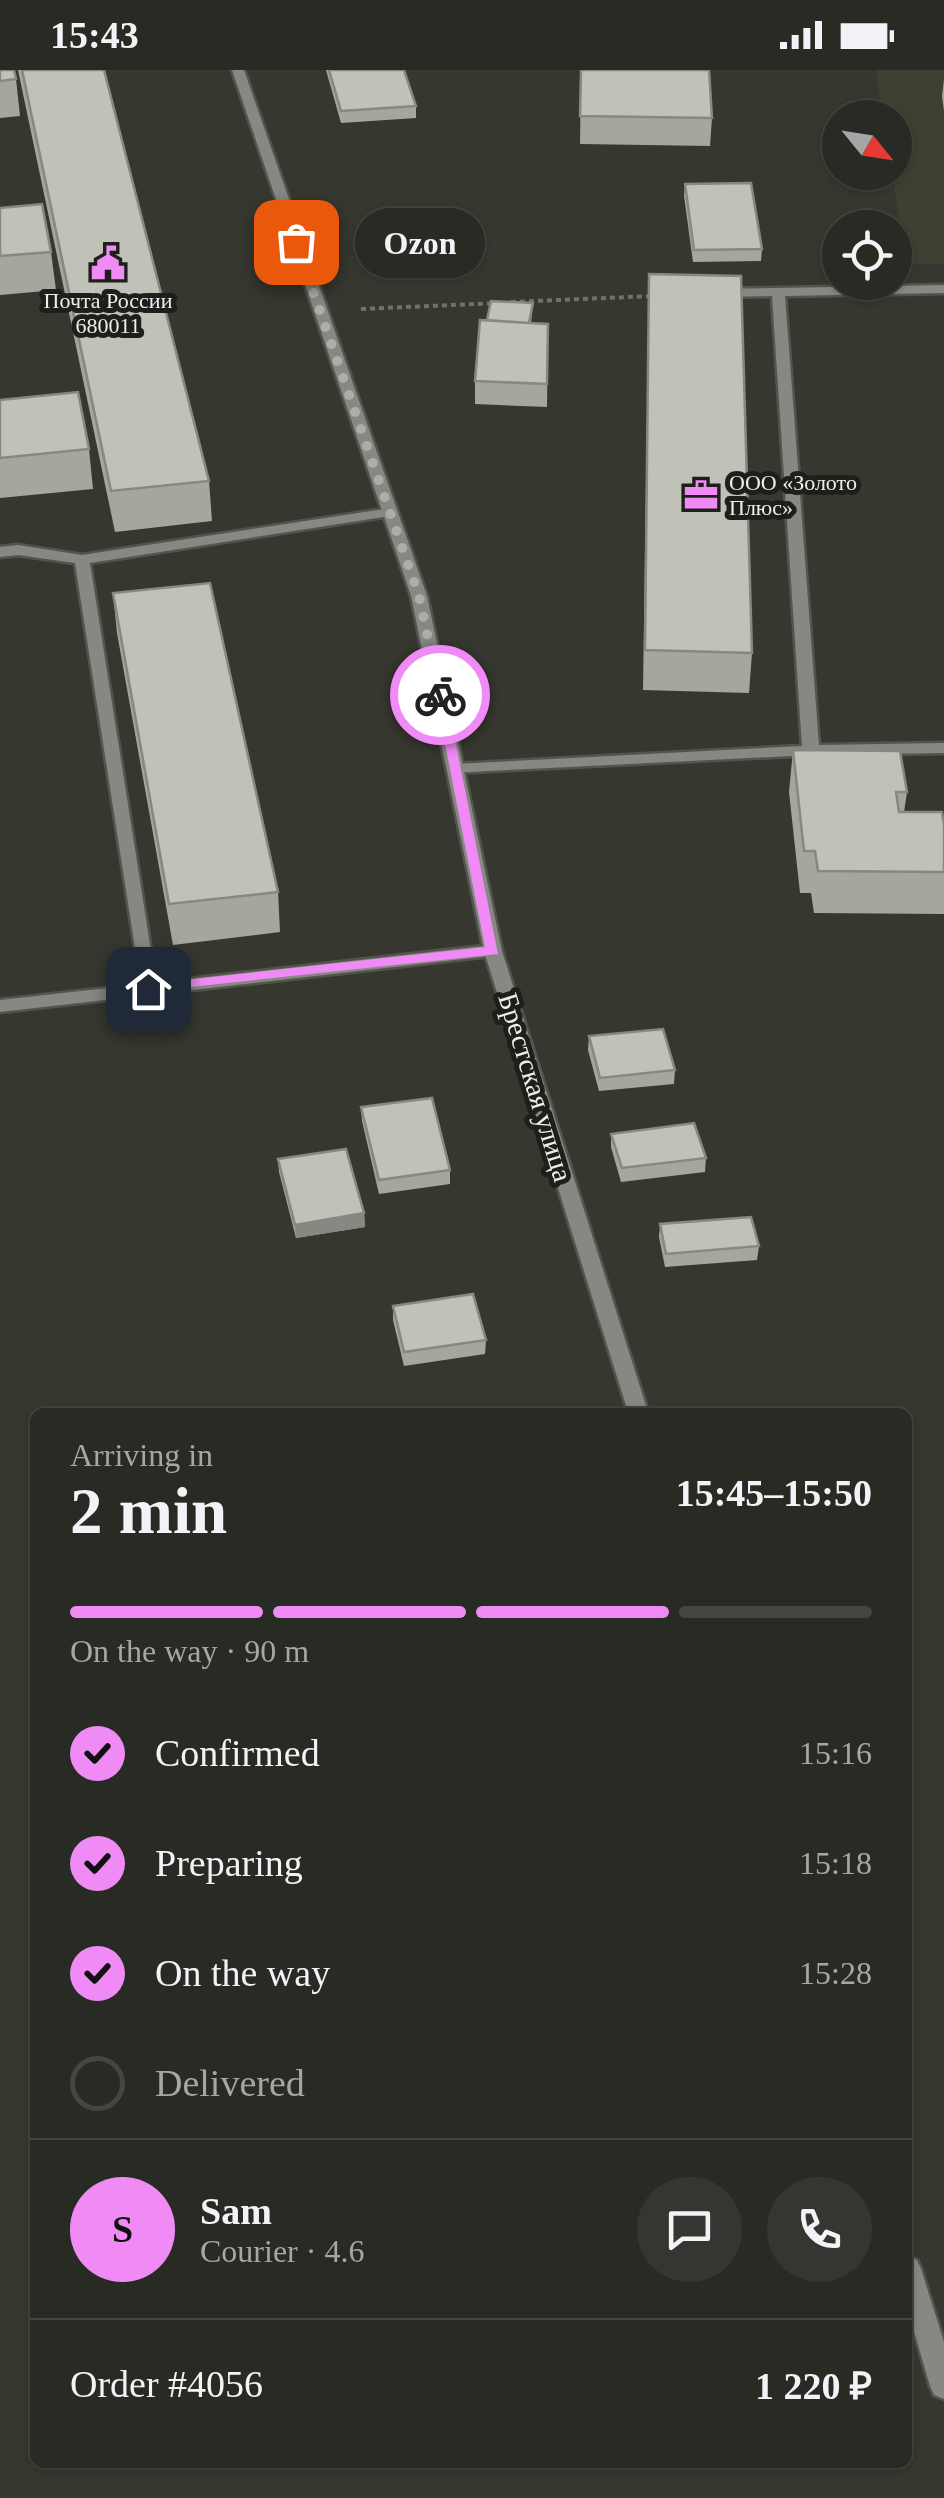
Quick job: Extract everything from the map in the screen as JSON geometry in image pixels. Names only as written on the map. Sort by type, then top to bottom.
[{"type":"street","name":"Брестская улица","points":[[238,70],[419,596],[493,951],[637,1408]]},
{"type":"street","points":[[662,295],[944,289]]},
{"type":"street","points":[[778,290],[812,750]]},
{"type":"street","points":[[0,552],[18,550],[82,560],[392,512]]},
{"type":"street","points":[[82,560],[148,989]]},
{"type":"street","points":[[455,769],[812,750],[944,749]]},
{"type":"street","points":[[0,1006],[493,951]]},
{"type":"street","points":[[912,2283],[944,2386]]},
{"type":"path","points":[[320,311],[662,295]]},
{"type":"shaded area","points":[[876,70],[944,70],[944,264],[912,264],[912,210],[898,210],[895,190],[912,190],[912,100],[880,100]]},
{"type":"building","points":[[0,70],[14,70],[16,79],[0,81]]},
{"type":"building","points":[[22,70],[104,70],[209,481],[111,491]]},
{"type":"building","points":[[329,70],[404,70],[416,106],[341,111]]},
{"type":"building","points":[[581,70],[709,70],[712,118],[580,116]]},
{"type":"building","points":[[751,183],[762,249],[694,250],[685,184]]},
{"type":"building","points":[[42,204],[51,252],[0,256],[0,208]]},
{"type":"building","points":[[649,274],[741,276],[752,653],[645,650]]},
{"type":"building","points":[[491,301],[533,303],[529,323],[487,320]]},
{"type":"building","points":[[480,320],[548,324],[547,384],[475,381]]},
{"type":"building","points":[[78,392],[89,449],[0,458],[0,400]]},
{"type":"building","points":[[210,583],[278,892],[169,904],[113,593]]},
{"type":"building","points":[[793,750],[900,751],[907,792],[896,792],[899,812],[942,812],[944,872],[818,871],[815,851],[804,851]]},
{"type":"building","points":[[663,1029],[675,1070],[600,1078],[589,1036]]},
{"type":"building","points":[[432,1098],[450,1170],[379,1180],[361,1107]]},
{"type":"building","points":[[694,1123],[706,1158],[622,1168],[611,1134]]},
{"type":"building","points":[[346,1149],[364,1213],[295,1225],[278,1159]]},
{"type":"building","points":[[751,1217],[759,1246],[666,1254],[660,1224]]},
{"type":"building","points":[[473,1294],[486,1340],[404,1352],[393,1306]]},
{"type":"way so far","points":[[296,242],[419,596],[440,695]]},
{"type":"place","name":"Ozon","points":[[296,242]]},
{"type":"place","name":"Почта России 680011","points":[[108,263]]},
{"type":"place","name":"ООО «Золото Плюс»","points":[[701,495]]},
{"type":"route","points":[[148,989],[493,951],[440,695]]}]
